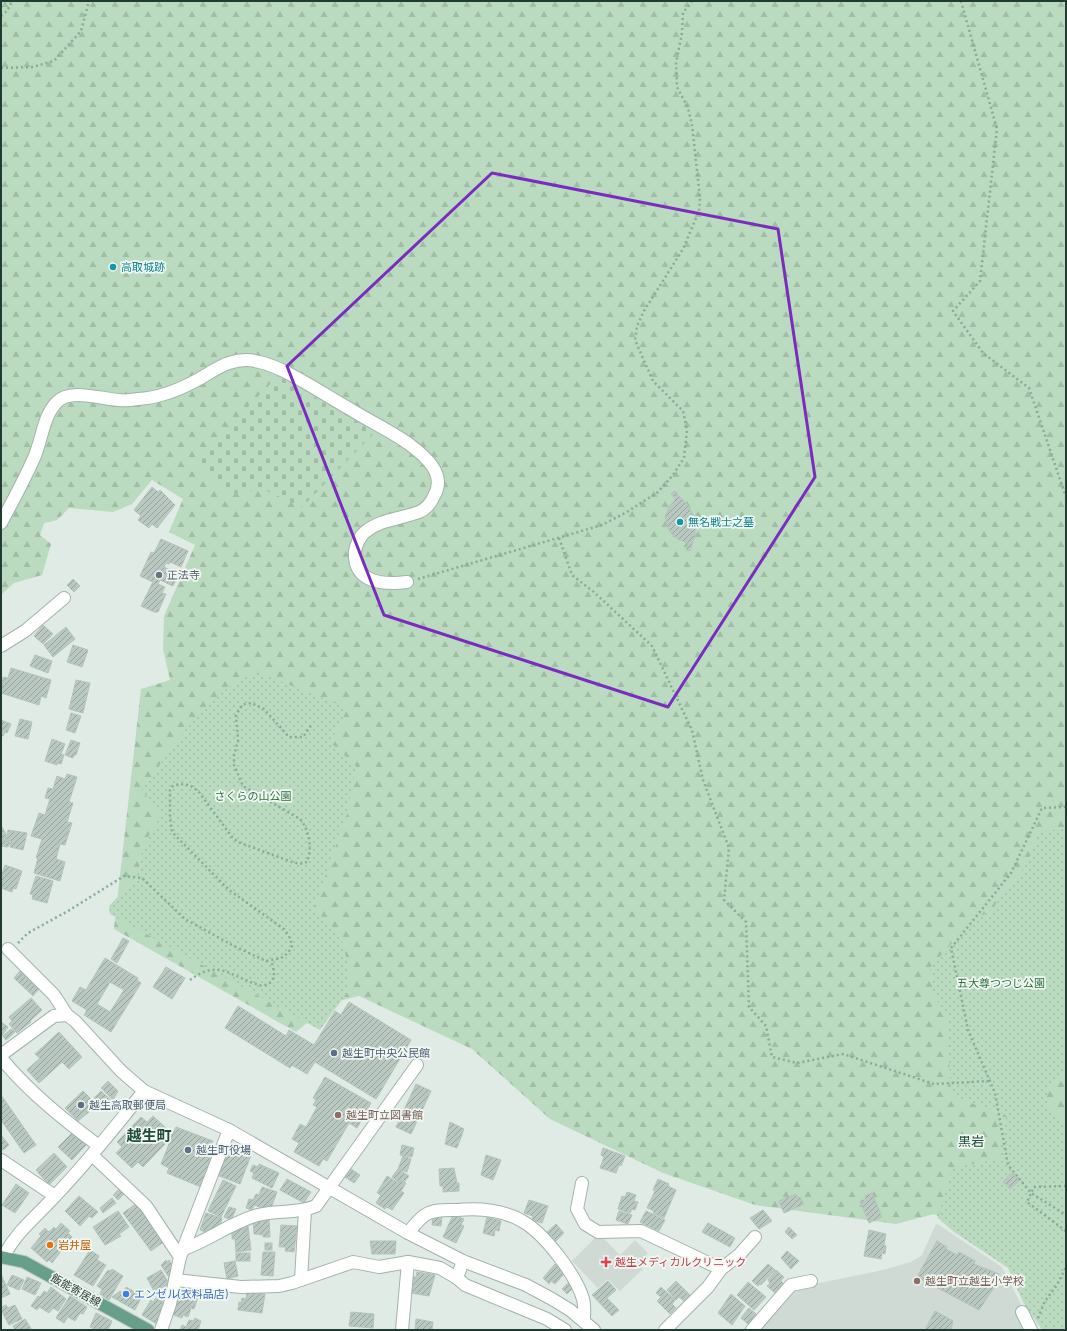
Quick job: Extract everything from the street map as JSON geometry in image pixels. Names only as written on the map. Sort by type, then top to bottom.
[{"type":"main road","name":"飯能寄居線","points":[[3,1257],[24,1262],[148,1330]]},
{"type":"street","points":[[1,522],[35,456],[50,410],[58,401],[67,395],[77,394],[121,401],[147,399],[190,384],[228,363],[244,360],[260,362],[305,383],[407,442],[425,456],[433,466],[438,475],[438,485],[436,494],[430,504],[420,512],[397,517],[364,532],[356,545],[356,566],[361,574],[370,580],[390,584],[407,582]]},
{"type":"street","points":[[1,646],[25,631],[64,598]]},
{"type":"street","points":[[9,950],[54,996],[67,1015],[75,1021],[121,1071],[144,1091],[230,1130],[408,1233],[463,1262],[526,1286],[552,1299],[584,1320],[594,1330]]},
{"type":"street","points":[[67,1015],[54,1016],[1,1057],[14,1074],[61,1116],[96,1151],[146,1206],[182,1253]]},
{"type":"street","points":[[182,1253],[258,1215],[306,1210],[316,1206],[328,1187],[417,1065]]},
{"type":"street","points":[[3,1257],[17,1234],[55,1196],[96,1151],[144,1091]]},
{"type":"street","points":[[162,1330],[170,1304],[182,1253],[230,1130]]},
{"type":"street","points":[[1,1160],[55,1196]]},
{"type":"street","points":[[582,1183],[577,1209],[586,1224],[598,1232],[641,1231],[721,1269]]},
{"type":"street","points":[[408,1233],[424,1216],[433,1212],[468,1209],[495,1211],[523,1221],[539,1234],[558,1256],[574,1280],[583,1299],[584,1320]]},
{"type":"street","points":[[301,1280],[306,1210]]},
{"type":"street","points":[[665,1330],[708,1287],[721,1269],[739,1255],[755,1237]]},
{"type":"street","points":[[175,1280],[241,1287],[279,1286],[353,1262],[379,1266],[408,1262],[440,1268],[457,1278],[465,1285],[547,1319],[565,1330]]},
{"type":"street","points":[[402,1330],[408,1262]]},
{"type":"street","points":[[457,1278],[463,1262]]},
{"type":"street","points":[[752,1330],[791,1285],[810,1281]]},
{"type":"street","points":[[1022,1312],[1030,1327]]},
{"type":"path","points":[[1,16],[7,11],[12,1]]},
{"type":"path","points":[[1,68],[32,67],[54,61],[81,31],[89,1]]},
{"type":"path","points":[[407,582],[602,525],[627,512],[658,492],[673,475],[684,458],[687,430],[683,411],[653,381],[634,340],[637,326],[644,311],[683,249],[699,211],[700,198],[692,125],[688,108],[677,87],[676,63],[682,33],[683,13],[692,1]]},
{"type":"path","points":[[961,1],[997,129],[980,281],[953,311],[983,353],[1029,388],[1066,497]]},
{"type":"path","points":[[559,538],[572,575],[595,593],[652,646],[692,730],[703,780],[729,848],[724,900],[746,922],[749,1007],[766,1026],[772,1057],[797,1063],[843,1054],[934,1084],[990,1081]]},
{"type":"path","points":[[9,950],[28,933],[68,911],[124,876],[130,876],[142,878],[185,919],[234,946],[271,961],[288,953],[292,946],[290,938],[284,929],[229,890],[172,832],[170,817],[170,790],[173,786],[179,784],[190,784],[199,792],[238,842],[292,862],[300,864],[306,862],[311,850],[306,825],[300,818],[242,786],[234,765],[234,755],[238,741],[236,715],[245,704],[251,703],[264,708],[289,737],[303,737],[312,724]]},
{"type":"path","points":[[1066,807],[1042,808],[1011,873],[951,948],[968,1030],[995,1093],[1008,1164],[1031,1193],[1066,1215]]},
{"type":"path","points":[[190,980],[204,971],[217,969],[263,986],[270,984],[273,979],[275,972],[271,961]]},
{"type":"path","points":[[1066,1186],[1034,1187],[1027,1202],[1066,1231]]},
{"type":"path","points":[[1030,1327],[1038,1318],[1045,1301],[1057,1285],[1066,1267]]},
{"type":"highlighted area","points":[[492,173],[778,229],[815,477],[668,707],[384,615],[287,366]]},
{"type":"shaded area","name":"越生町立越生小学校","points":[[936,1224],[1002,1267],[1021,1304],[1019,1315],[1025,1330],[759,1330],[795,1288],[883,1270],[911,1262],[922,1255]]},
{"type":"shaded area","name":"越生メディカルクリニック","points":[[599,1234],[620,1255],[635,1240],[648,1253],[638,1264],[643,1269],[620,1291],[608,1279],[598,1288],[572,1261]]},
{"type":"green space","points":[[1,1],[1066,1],[1066,1290],[934,1214],[896,1224],[755,1205],[663,1173],[550,1119],[472,1049],[359,996],[331,1003],[296,1032],[114,929],[141,689],[170,680],[163,649],[164,616],[195,545],[169,532],[183,499],[152,480],[132,504],[113,512],[69,508],[57,520],[44,523],[40,535],[51,544],[42,575],[14,583],[1,595]]},
{"type":"green space","points":[[278,376],[375,432],[302,507],[263,489],[229,494],[195,462]]},
{"type":"green space","name":"さくらの山公園","points":[[257,672],[348,708],[330,742],[356,766],[347,814],[314,908],[340,935],[349,967],[349,990],[320,1030],[110,914],[109,906],[137,877],[140,859],[150,833],[161,817],[142,790],[192,722],[206,707],[238,681]]},
{"type":"green space","name":"五大尊つつじ公園","points":[[1066,829],[1066,1073],[1047,1087],[1047,1104],[1065,1124],[1066,1131],[1066,1330],[1042,1330],[1023,1302],[1008,1268],[954,1232],[938,1218],[952,1168],[999,1159],[1006,1115],[951,1096],[947,1018],[933,993],[930,968],[969,923],[991,910],[1027,864],[1039,831]]},
{"type":"building","points":[[152,487],[158,492],[160,490],[175,505],[157,528],[152,524],[149,528],[138,520],[141,516],[134,510]]},
{"type":"building","name":"無名戦士之墓","points":[[674,491],[688,505],[695,519],[695,535],[690,551],[686,550],[688,543],[678,539],[670,532],[667,525],[665,517],[669,507],[676,499],[671,494]]},
{"type":"building","name":"正法寺","points":[[161,539],[188,551],[181,567],[170,562],[169,564],[166,563],[164,567],[179,574],[173,586],[160,580],[158,584],[165,587],[162,593],[166,594],[158,612],[154,612],[141,606],[153,582],[140,576],[151,552],[154,553]]},
{"type":"building","points":[[73,579],[80,586],[74,592],[67,585]]},
{"type":"building","points":[[43,625],[53,634],[43,644],[34,636]]},
{"type":"building","points":[[66,627],[75,639],[53,657],[44,645]]},
{"type":"building","points":[[73,645],[88,650],[82,667],[67,662]]},
{"type":"building","points":[[35,655],[52,661],[48,673],[30,666]]},
{"type":"building","points":[[11,668],[51,680],[46,698],[41,696],[39,705],[1,693],[3,677],[8,678]]},
{"type":"building","points":[[76,680],[90,683],[83,713],[69,709]]},
{"type":"building","points":[[71,713],[81,716],[75,733],[66,730]]},
{"type":"building","points":[[20,719],[32,722],[28,739],[15,736]]},
{"type":"building","points":[[1,720],[11,724],[7,733],[5,732],[3,736],[1,736]]},
{"type":"building","points":[[52,739],[65,744],[61,754],[64,755],[61,764],[58,763],[57,765],[45,761]]},
{"type":"building","points":[[71,740],[80,743],[76,755],[74,755],[73,758],[65,755]]},
{"type":"building","points":[[67,774],[77,777],[69,802],[73,803],[67,822],[72,823],[65,845],[60,844],[56,859],[65,862],[60,881],[34,873],[38,858],[36,858],[42,839],[31,836],[39,813],[45,815],[50,799],[45,798],[48,788],[53,789],[57,776],[65,779]]},
{"type":"building","points":[[1,825],[6,834],[5,841],[10,842],[8,847],[1,846]]},
{"type":"building","points":[[8,830],[27,833],[23,850],[10,847],[11,841],[6,841]]},
{"type":"building","points":[[5,865],[22,871],[16,889],[13,888],[12,892],[1,888],[1,877]]},
{"type":"building","points":[[36,876],[53,881],[47,903],[32,899],[33,895],[30,894]]},
{"type":"building","points":[[123,938],[129,941],[117,963],[111,959]]},
{"type":"building","points":[[105,958],[138,978],[137,980],[141,983],[111,1032],[84,1015],[87,1010],[72,1001],[80,987],[86,990]],"holes":[[[110,982],[124,990],[110,1012],[97,1004]]]},
{"type":"building","points":[[166,967],[185,978],[172,999],[153,987]]},
{"type":"building","points":[[20,971],[39,989],[33,996],[14,978]]},
{"type":"building","points":[[31,998],[42,1010],[30,1021],[31,1022],[17,1033],[9,1024],[12,1021],[9,1017]]},
{"type":"building","name":"越生町中央公民館","points":[[349,1002],[411,1040],[376,1099],[315,1062],[307,1074],[292,1065],[290,1068],[225,1028],[238,1006],[286,1036],[289,1030],[314,1045],[335,1011],[341,1015]]},
{"type":"building","points":[[1,1022],[8,1027],[1,1037]]},
{"type":"building","points":[[11,1029],[15,1032],[6,1040],[3,1036]]},
{"type":"building","points":[[59,1032],[82,1057],[69,1069],[62,1062],[39,1083],[27,1070],[40,1058],[35,1054]]},
{"type":"building","name":"越生町立図書館","points":[[325,1077],[371,1103],[357,1128],[349,1123],[327,1161],[323,1159],[319,1166],[294,1152],[299,1143],[292,1139],[300,1124],[306,1127],[317,1107],[313,1105],[316,1100],[313,1098]]},
{"type":"building","points":[[108,1081],[118,1091],[113,1100],[101,1088]]},
{"type":"building","points":[[416,1084],[431,1091],[411,1134],[396,1127]]},
{"type":"building","name":"越生高取郵便局","points":[[83,1091],[92,1100],[89,1102],[95,1107],[78,1121],[65,1108]]},
{"type":"building","points":[[101,1091],[115,1104],[107,1112],[94,1098]]},
{"type":"building","points":[[1,1095],[36,1145],[24,1153],[1,1120]]},
{"type":"building","name":"越生町役場","points":[[153,1116],[168,1130],[165,1133],[172,1135],[176,1127],[213,1141],[207,1157],[212,1159],[201,1187],[167,1173],[169,1168],[161,1164],[169,1144],[166,1143],[143,1167],[138,1162],[132,1168],[116,1153],[122,1147],[117,1142],[141,1117],[147,1122]]},
{"type":"building","points":[[450,1122],[464,1129],[457,1148],[445,1144]]},
{"type":"building","points":[[75,1130],[88,1143],[72,1160],[58,1147]]},
{"type":"building","points":[[1,1135],[9,1145],[3,1150],[1,1148]]},
{"type":"building","points":[[402,1145],[414,1148],[412,1157],[400,1155]]},
{"type":"building","points":[[228,1146],[251,1155],[240,1184],[217,1175]]},
{"type":"building","points":[[603,1148],[625,1156],[616,1173],[600,1168],[604,1157],[601,1155]]},
{"type":"building","points":[[54,1153],[67,1167],[49,1185],[36,1170]]},
{"type":"building","points":[[486,1155],[501,1160],[493,1180],[481,1175]]},
{"type":"building","points":[[403,1156],[411,1159],[407,1172],[398,1169]]},
{"type":"building","points":[[259,1164],[279,1173],[272,1188],[252,1178],[254,1173],[250,1171],[253,1165],[258,1167]]},
{"type":"building","points":[[454,1168],[457,1183],[459,1183],[459,1191],[443,1192],[443,1186],[440,1186],[439,1169]]},
{"type":"building","points":[[351,1169],[360,1175],[354,1183],[345,1177]]},
{"type":"building","points":[[398,1169],[409,1176],[405,1181],[401,1179],[399,1182],[392,1177]]},
{"type":"building","points":[[1011,1173],[1019,1181],[1010,1189],[1003,1182]]},
{"type":"building","points":[[387,1176],[399,1183],[401,1180],[406,1183],[401,1191],[404,1193],[392,1210],[387,1207],[385,1209],[376,1203],[381,1195],[377,1193]]},
{"type":"building","points":[[287,1179],[311,1192],[304,1203],[280,1190]]},
{"type":"building","points":[[658,1179],[669,1184],[668,1186],[676,1190],[664,1218],[653,1213],[654,1211],[647,1208],[655,1191],[653,1190]]},
{"type":"building","points":[[223,1180],[236,1186],[221,1217],[208,1211]]},
{"type":"building","points":[[16,1184],[29,1193],[15,1213],[2,1205]]},
{"type":"building","points":[[262,1187],[277,1192],[270,1211],[254,1205],[252,1210],[246,1208],[249,1199],[253,1200],[256,1194],[259,1195]]},
{"type":"building","points":[[120,1188],[125,1193],[118,1200],[113,1195]]},
{"type":"building","points":[[627,1192],[636,1195],[634,1201],[638,1202],[635,1210],[632,1209],[630,1213],[618,1209],[622,1196],[625,1197]]},
{"type":"building","points":[[872,1193],[882,1217],[869,1223],[860,1201],[866,1199],[865,1196]]},
{"type":"building","points":[[796,1194],[798,1198],[800,1197],[804,1204],[784,1213],[779,1201]]},
{"type":"building","points":[[79,1196],[98,1212],[92,1218],[89,1216],[80,1226],[65,1211]]},
{"type":"building","points":[[112,1198],[116,1203],[103,1213],[100,1208]]},
{"type":"building","points":[[529,1200],[548,1206],[542,1223],[532,1220],[533,1216],[524,1213]]},
{"type":"building","points":[[137,1203],[165,1241],[151,1251],[123,1213]]},
{"type":"building","points":[[229,1207],[236,1209],[231,1220],[224,1217]]},
{"type":"building","points":[[763,1210],[772,1221],[759,1229],[750,1218]]},
{"type":"building","points":[[118,1211],[129,1227],[119,1234],[121,1236],[105,1245],[93,1227]]},
{"type":"building","points":[[619,1211],[632,1215],[628,1224],[616,1220]]},
{"type":"building","points":[[646,1211],[665,1220],[659,1231],[640,1222]]},
{"type":"building","points":[[206,1213],[222,1218],[218,1231],[212,1234],[200,1230]]},
{"type":"building","points":[[453,1215],[464,1219],[461,1225],[464,1226],[456,1243],[443,1237]]},
{"type":"building","points":[[433,1216],[442,1217],[441,1226],[432,1225]]},
{"type":"building","points":[[269,1217],[270,1237],[263,1237],[263,1235],[254,1234],[253,1219]]},
{"type":"building","points":[[487,1217],[501,1221],[499,1231],[495,1230],[494,1236],[483,1233]]},
{"type":"building","name":"岩井屋","points":[[61,1223],[70,1231],[68,1233],[72,1237],[52,1263],[49,1260],[47,1262],[31,1248],[41,1236],[39,1234],[45,1228],[49,1232],[54,1227],[56,1229]]},
{"type":"building","points":[[708,1223],[735,1238],[730,1247],[702,1232]]},
{"type":"building","points":[[556,1224],[564,1233],[556,1241],[547,1232]]},
{"type":"building","points":[[281,1225],[297,1226],[294,1252],[285,1251],[286,1247],[279,1247]]},
{"type":"building","points":[[248,1226],[251,1250],[236,1252],[235,1239],[232,1239],[232,1232],[238,1231],[238,1228]]},
{"type":"building","points":[[789,1227],[797,1235],[792,1239],[785,1232]]},
{"type":"building","points":[[869,1230],[886,1234],[884,1245],[886,1246],[885,1254],[882,1253],[881,1259],[864,1256]]},
{"type":"building","points":[[370,1241],[396,1241],[395,1254],[372,1254]]},
{"type":"building","points":[[937,1241],[947,1247],[946,1249],[957,1255],[959,1252],[975,1261],[974,1264],[999,1274],[993,1285],[995,1286],[979,1310],[917,1277]]},
{"type":"building","points":[[265,1243],[272,1243],[272,1250],[265,1250]]},
{"type":"building","points":[[90,1250],[99,1256],[97,1260],[106,1265],[93,1286],[74,1275]]},
{"type":"building","points":[[787,1251],[799,1261],[791,1269],[781,1258]]},
{"type":"building","points":[[263,1252],[275,1252],[273,1276],[261,1275]]},
{"type":"building","points":[[236,1253],[250,1253],[250,1261],[236,1261]]},
{"type":"building","points":[[166,1260],[167,1262],[169,1260],[176,1271],[168,1276],[161,1265]]},
{"type":"building","points":[[235,1261],[238,1276],[227,1279],[224,1263]]},
{"type":"building","points":[[555,1264],[565,1273],[555,1284],[551,1281],[549,1284],[543,1278]]},
{"type":"building","points":[[768,1264],[775,1270],[761,1285],[760,1284],[758,1286],[752,1281]]},
{"type":"building","points":[[112,1269],[123,1276],[109,1300],[100,1294],[102,1289],[97,1286],[108,1270],[110,1271]]},
{"type":"building","points":[[161,1270],[169,1283],[161,1290],[160,1288],[154,1291],[147,1278]]},
{"type":"building","points":[[776,1270],[784,1277],[781,1281],[783,1283],[775,1293],[767,1286],[770,1283],[768,1280]]},
{"type":"building","points":[[417,1272],[435,1275],[429,1296],[411,1293],[413,1277],[416,1277]]},
{"type":"building","points":[[1,1274],[10,1294],[1,1298]]},
{"type":"building","points":[[12,1275],[24,1280],[19,1290],[7,1285]]},
{"type":"building","points":[[27,1277],[41,1283],[35,1295],[22,1289]]},
{"type":"building","points":[[608,1281],[616,1290],[607,1298],[619,1310],[612,1316],[592,1295]]},
{"type":"building","points":[[676,1281],[690,1295],[684,1301],[679,1297],[676,1300],[667,1290]]},
{"type":"building","points":[[569,1282],[574,1287],[567,1294],[562,1289]]},
{"type":"building","points":[[748,1282],[766,1297],[754,1310],[737,1295]]},
{"type":"building","points":[[51,1287],[66,1299],[58,1311],[53,1308],[49,1313],[39,1307],[37,1310],[31,1306],[38,1296],[40,1297],[44,1291],[47,1293]]},
{"type":"building","points":[[126,1287],[142,1296],[135,1310],[112,1297],[120,1291],[123,1293]]},
{"type":"building","points":[[661,1287],[675,1300],[672,1304],[676,1308],[670,1314],[657,1301],[661,1297],[656,1293]]},
{"type":"building","points":[[179,1290],[198,1297],[194,1309],[191,1308],[188,1317],[183,1315],[182,1318],[171,1314]]},
{"type":"building","points":[[247,1292],[265,1294],[262,1313],[238,1310],[239,1302],[241,1303],[242,1298],[246,1299]]},
{"type":"building","points":[[731,1294],[745,1306],[732,1325],[718,1313]]},
{"type":"building","points":[[70,1296],[87,1307],[83,1314],[80,1313],[75,1321],[68,1317],[64,1323],[56,1318]]},
{"type":"building","points":[[156,1298],[168,1305],[160,1326],[142,1315],[151,1300],[153,1302]]},
{"type":"building","points":[[6,1305],[8,1308],[15,1305],[22,1319],[9,1325],[1,1310],[1,1307]]},
{"type":"building","points":[[749,1308],[756,1314],[748,1324],[741,1318]]},
{"type":"building","points":[[935,1311],[953,1321],[951,1330],[925,1330]]},
{"type":"building","points":[[351,1312],[374,1314],[373,1328],[349,1326]]},
{"type":"building","points":[[96,1313],[112,1321],[108,1330],[96,1330],[90,1327]]},
{"type":"building","points":[[195,1318],[201,1321],[198,1330],[180,1330],[182,1325],[186,1327],[189,1320],[193,1321]]},
{"type":"building","points":[[25,1319],[32,1330],[15,1330],[13,1326]]},
{"type":"building","points":[[416,1319],[433,1322],[432,1330],[415,1330]]},
{"type":"place","name":"高取城跡","points":[[113,267]]},
{"type":"place","name":"無名戦士之墓","points":[[680,522]]},
{"type":"place","name":"正法寺","points":[[159,575]]},
{"type":"place","name":"越生町中央公民館","points":[[334,1053]]},
{"type":"place","name":"越生高取郵便局","points":[[81,1105]]},
{"type":"place","name":"越生町立図書館","points":[[338,1115]]},
{"type":"place","name":"越生町役場","points":[[188,1150]]},
{"type":"place","name":"岩井屋","points":[[50,1245]]},
{"type":"place","name":"越生メディカルクリニック","points":[[606,1262]]},
{"type":"place","name":"越生町立越生小学校","points":[[917,1281]]},
{"type":"place","name":"エンゼル(衣料品店)","points":[[126,1294]]},
{"type":"district","name":"越生町","points":[[149,1136]]},
{"type":"district","name":"黒岩","points":[[971,1141]]}]
